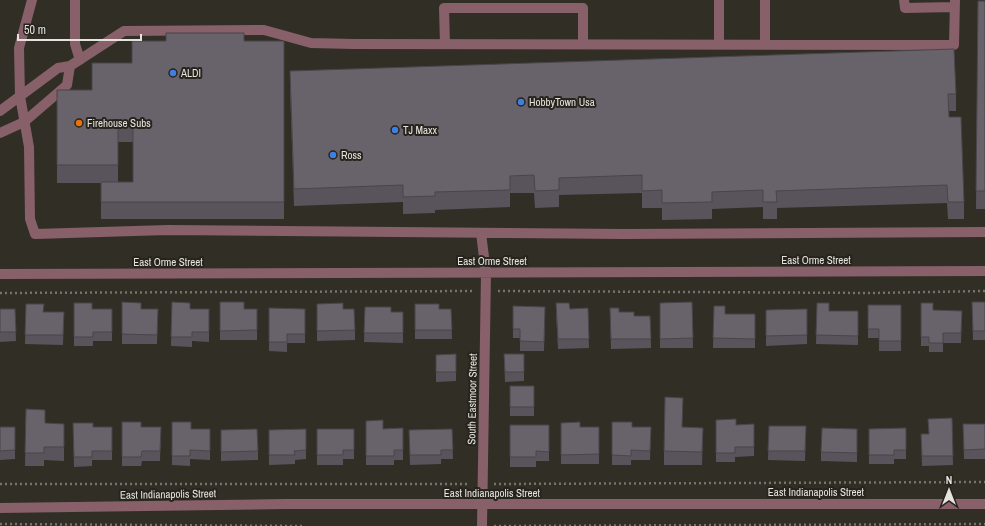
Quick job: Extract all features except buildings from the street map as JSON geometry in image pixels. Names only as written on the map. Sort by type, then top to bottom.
[{"type":"street","points":[[32,0],[19,48],[20,96],[29,147],[30,219],[35,234],[168,230],[481,233],[985,232]]},
{"type":"street","points":[[75,0],[75,44],[80,60]]},
{"type":"street","points":[[719,0],[719,44]]},
{"type":"street","points":[[765,0],[765,44]]},
{"type":"street","points":[[0,111],[58,68],[70,66],[124,31],[264,30],[311,43],[954,45],[955,4],[904,8],[904,0]]},
{"type":"street","points":[[445,44],[444,8],[583,8],[583,44]]},
{"type":"street","points":[[0,133],[24,122],[67,85],[70,66]]},
{"type":"street","name":"South Eastmoor Street","points":[[481,233],[486,273],[482,526]]},
{"type":"street","name":"East Orme Street","points":[[0,274],[985,271]]},
{"type":"street","name":"East Indianapolis Street","points":[[0,508],[286,504],[985,504]]},
{"type":"path","points":[[0,524],[303,526]]},
{"type":"path","points":[[489,526],[985,524]]},
{"type":"place","name":"ALDI","points":[[173,73]]},
{"type":"place","name":"HobbyTown Usa","points":[[521,102]]},
{"type":"place","name":"Firehouse Subs","points":[[79,123]]},
{"type":"place","name":"TJ Maxx","points":[[395,130]]},
{"type":"place","name":"Ross","points":[[333,155]]}]
